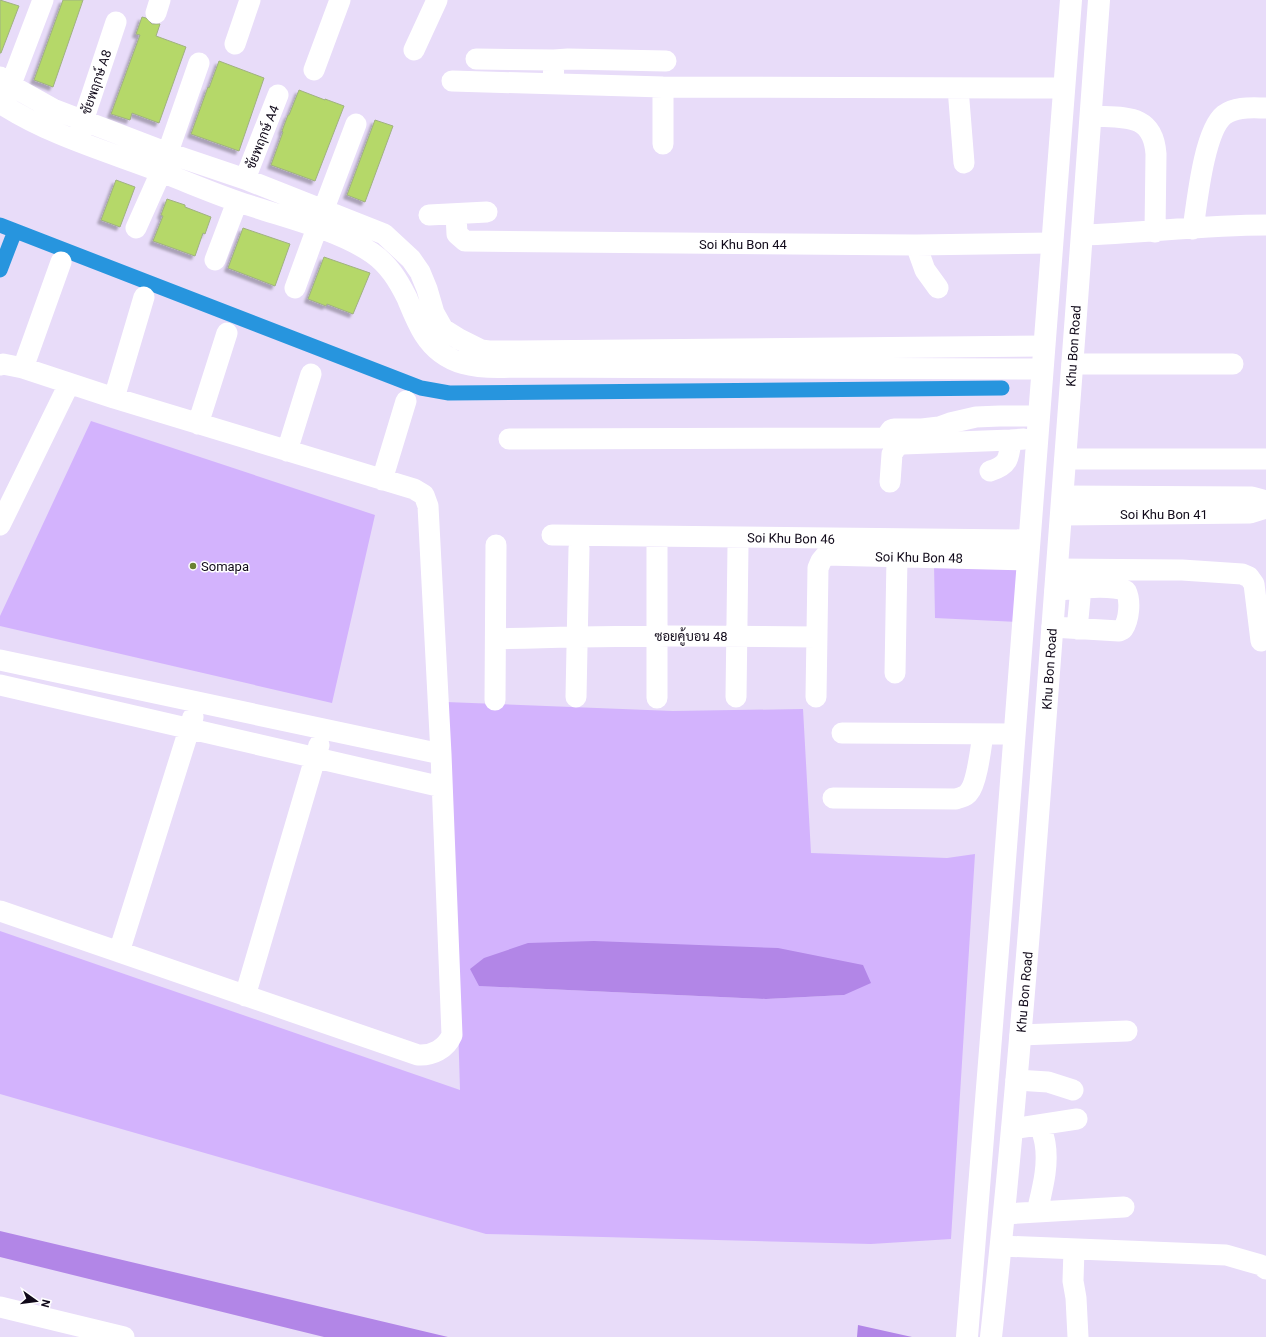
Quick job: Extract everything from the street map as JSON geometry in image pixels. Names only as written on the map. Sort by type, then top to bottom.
[{"type":"main road","points":[[967,1337],[1070,0]]},
{"type":"main road","name":"Khu Bon Road","points":[[991,1337],[1012,1129],[1033,888],[1100,0]]},
{"type":"street","points":[[43,0],[5,81],[2,104],[24,117],[76,141],[245,179],[320,219],[337,236],[372,253],[390,269],[399,282],[423,332],[433,346],[451,360],[480,359],[488,352],[519,351],[1044,346]]},
{"type":"street","points":[[235,44],[250,0]]},
{"type":"street","points":[[314,70],[340,0]]},
{"type":"street","points":[[414,50],[437,0]]},
{"type":"street","name":"ชัยพฤกษ์ A8","points":[[76,141],[116,22]]},
{"type":"street","points":[[476,59],[666,61]]},
{"type":"street","points":[[553,84],[554,60]]},
{"type":"street","points":[[136,228],[164,162],[199,63]]},
{"type":"street","points":[[5,81],[53,109],[83,120],[237,202],[320,219]]},
{"type":"street","points":[[452,81],[662,87],[1064,88]]},
{"type":"street","points":[[662,87],[663,144]]},
{"type":"street","points":[[958,88],[964,163]]},
{"type":"street","name":"ชัยพฤกษ์ A4","points":[[245,179],[278,96]]},
{"type":"street","points":[[1193,229],[1206,153],[1213,131],[1218,122],[1224,115],[1232,111],[1246,108],[1266,108]]},
{"type":"street","points":[[1091,116],[1134,119],[1143,124],[1150,131],[1155,142],[1156,154],[1155,232]]},
{"type":"street","points":[[295,288],[356,124]]},
{"type":"street","points":[[215,260],[237,202]]},
{"type":"street","points":[[429,215],[487,212]]},
{"type":"street","name":"Soi Khu Bon 44","points":[[456,214],[457,234],[465,241],[916,245],[1052,243]]},
{"type":"street","points":[[1082,235],[1266,225]]},
{"type":"street","points":[[916,245],[925,270],[938,288]]},
{"type":"street","points":[[23,368],[61,262]]},
{"type":"street","points":[[114,398],[144,298]]},
{"type":"street","points":[[198,424],[227,334]]},
{"type":"street","points":[[480,359],[492,369],[514,367],[1042,369]]},
{"type":"street","points":[[0,365],[3,364],[23,368],[114,398],[417,490],[424,495],[428,503],[441,754],[452,1036],[446,1045],[432,1053],[418,1055],[0,911]]},
{"type":"street","points":[[1072,364],[1233,364]]},
{"type":"street","points":[[287,451],[311,374]]},
{"type":"street","points":[[0,525],[69,384]]},
{"type":"street","points":[[382,480],[406,401]]},
{"type":"street","points":[[509,439],[881,438],[886,437],[891,430],[894,429],[934,428],[950,422],[976,418],[1000,416],[1038,416]]},
{"type":"street","points":[[890,482],[892,454],[897,446],[903,444],[1037,439]]},
{"type":"street","points":[[990,471],[1003,466],[1007,460],[1011,440]]},
{"type":"street","points":[[1066,459],[1266,459]]},
{"type":"street","name":"Soi Khu Bon 41","points":[[1062,506],[1252,497],[1266,501]]},
{"type":"street","name":"Soi Khu Bon 41","points":[[1062,506],[1250,513],[1266,508]]},
{"type":"street","name":"Soi Khu Bon 46","points":[[552,536],[1028,550]]},
{"type":"street","points":[[495,700],[496,545]]},
{"type":"street","points":[[736,697],[738,546]]},
{"type":"street","points":[[657,547],[657,698]]},
{"type":"street","points":[[576,697],[579,548]]},
{"type":"street","name":"Soi Khu Bon 48","points":[[817,637],[818,568],[826,555],[897,557],[1028,550]]},
{"type":"street","points":[[895,672],[897,557]]},
{"type":"street","points":[[1057,568],[1182,570],[1242,574],[1249,577],[1254,584],[1261,641]]},
{"type":"street","points":[[1052,627],[1111,631],[1124,629],[1129,603],[1129,596],[1126,591],[1121,588],[1081,588],[1055,590]]},
{"type":"street","points":[[1077,629],[1081,588]]},
{"type":"street","name":"ซอยคู้บอน 48","points":[[496,639],[577,636],[817,637]]},
{"type":"street","points":[[816,697],[817,637]]},
{"type":"street","points":[[0,660],[441,754]]},
{"type":"street","points":[[0,685],[442,787]]},
{"type":"street","points":[[119,952],[198,702]]},
{"type":"street","points":[[245,996],[323,730]]},
{"type":"street","points":[[842,733],[1014,734]]},
{"type":"street","points":[[833,798],[956,799],[966,796],[974,782],[983,734]]},
{"type":"street","points":[[370,771],[376,741]]},
{"type":"street","points":[[1020,1035],[1127,1031]]},
{"type":"street","points":[[1016,1080],[1048,1082],[1074,1090]]},
{"type":"street","points":[[1012,1129],[1077,1119]]},
{"type":"street","points":[[1037,1212],[1044,1183],[1045,1165],[1045,1144],[1040,1125]]},
{"type":"street","points":[[1004,1214],[1124,1207]]},
{"type":"street","points":[[1001,1246],[1226,1255],[1261,1265],[1266,1269]]},
{"type":"street","points":[[1074,1248],[1073,1281],[1076,1298],[1078,1337]]},
{"type":"street","points":[[0,1307],[124,1337]]},
{"type":"shaded area","name":"Somapa","points":[[91,421],[375,515],[332,703],[0,626],[0,616]]},
{"type":"shaded area","points":[[934,564],[1023,569],[1018,622],[935,618]]},
{"type":"shaded area","points":[[446,702],[673,711],[803,709],[811,853],[947,858],[975,854],[951,1239],[871,1244],[486,1234],[0,1094],[0,931],[460,1090],[453,860]],"holes":[[[479,986],[844,995],[766,999]]]},
{"type":"shaded area","points":[[594,941],[778,948],[863,965],[871,983],[844,995],[766,999],[479,986],[470,969],[484,958],[528,943]]},
{"type":"shaded area","points":[[0,1231],[448,1337],[324,1337],[0,1257]]},
{"type":"shaded area","points":[[858,1325],[912,1337],[857,1337]]},
{"type":"building","points":[[0,0],[19,6],[1,53],[0,53]]},
{"type":"building","points":[[63,0],[83,0],[53,87],[34,80]]},
{"type":"building","points":[[142,17],[146,18],[152,24],[160,24],[156,36],[186,47],[159,123],[132,113],[130,120],[111,114],[140,35],[136,34]]},
{"type":"building","points":[[219,61],[264,78],[239,151],[191,134]]},
{"type":"building","points":[[299,90],[344,106],[315,181],[271,165],[283,132],[282,131]]},
{"type":"building","points":[[375,120],[393,126],[365,202],[347,195]]},
{"type":"building","points":[[116,180],[135,187],[120,227],[101,220]]},
{"type":"building","points":[[167,199],[185,205],[185,207],[211,217],[205,234],[203,233],[195,256],[153,241],[163,216],[161,215]]},
{"type":"building","points":[[243,228],[290,244],[275,286],[228,268]]},
{"type":"building","points":[[324,257],[370,273],[353,314],[327,304],[326,306],[308,299]]},
{"type":"waterway","points":[[0,225],[421,388],[449,393],[1002,388]]},
{"type":"waterway","points":[[0,270],[15,231]]},
{"type":"place","name":"Somapa","points":[[193,566]]}]
